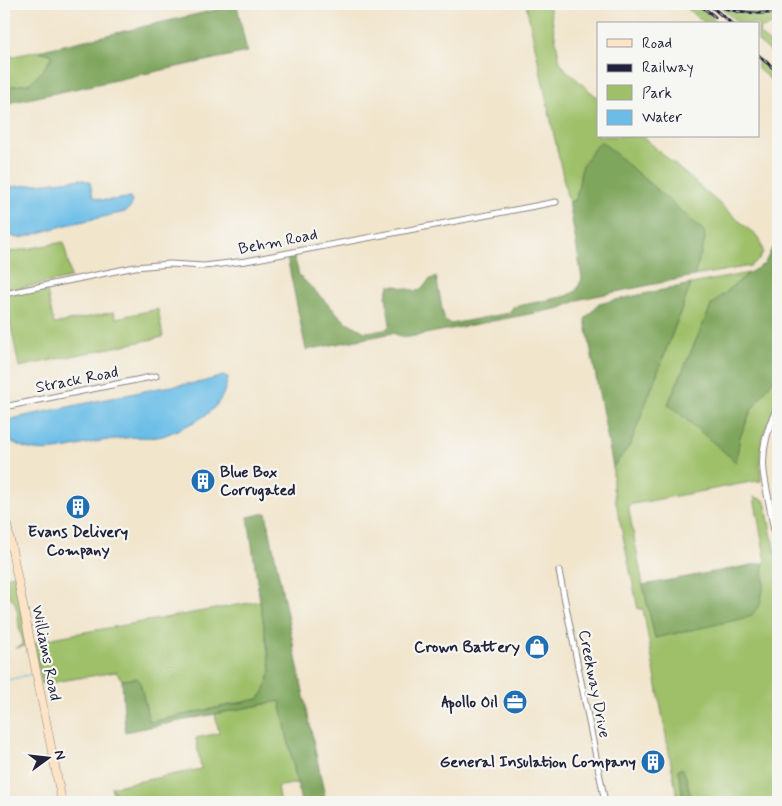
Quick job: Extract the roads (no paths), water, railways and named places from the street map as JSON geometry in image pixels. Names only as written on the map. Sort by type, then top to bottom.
[{"type":"main road","name":"Williams Road","points":[[4,510],[62,802]]},
{"type":"street","name":"Behm Road","points":[[4,294],[135,267],[170,264],[204,266],[246,262],[556,202]]},
{"type":"street","name":"Strack Road","points":[[4,407],[156,376]]},
{"type":"street","points":[[778,408],[771,422],[764,446],[763,462],[778,550]]},
{"type":"street","name":"Creekway Drive","points":[[559,571],[605,802]]},
{"type":"water","points":[[81,179],[90,182],[93,196],[102,200],[130,198],[132,201],[131,207],[125,212],[66,225],[29,236],[13,237],[8,232],[4,225],[4,193],[10,187]]},
{"type":"water","points":[[223,376],[228,377],[226,387],[218,403],[191,424],[164,436],[107,440],[48,451],[25,448],[10,441],[7,436],[6,430],[9,420],[159,388],[202,382]]},
{"type":"waterway","points":[[4,681],[32,674]]},
{"type":"railway","points":[[699,4],[715,17]]},
{"type":"railway","points":[[714,4],[746,12],[778,12]]},
{"type":"railway","points":[[712,7],[730,22]]},
{"type":"railway","points":[[760,57],[778,72]]},
{"type":"place","name":"Blue Box Corrugated","points":[[203,481]]},
{"type":"place","name":"Evans Delivery Company","points":[[78,507]]},
{"type":"place","name":"Crown Battery","points":[[537,647]]},
{"type":"place","name":"Apollo Oil","points":[[515,702]]},
{"type":"place","name":"General Insulation Company","points":[[653,762]]}]
